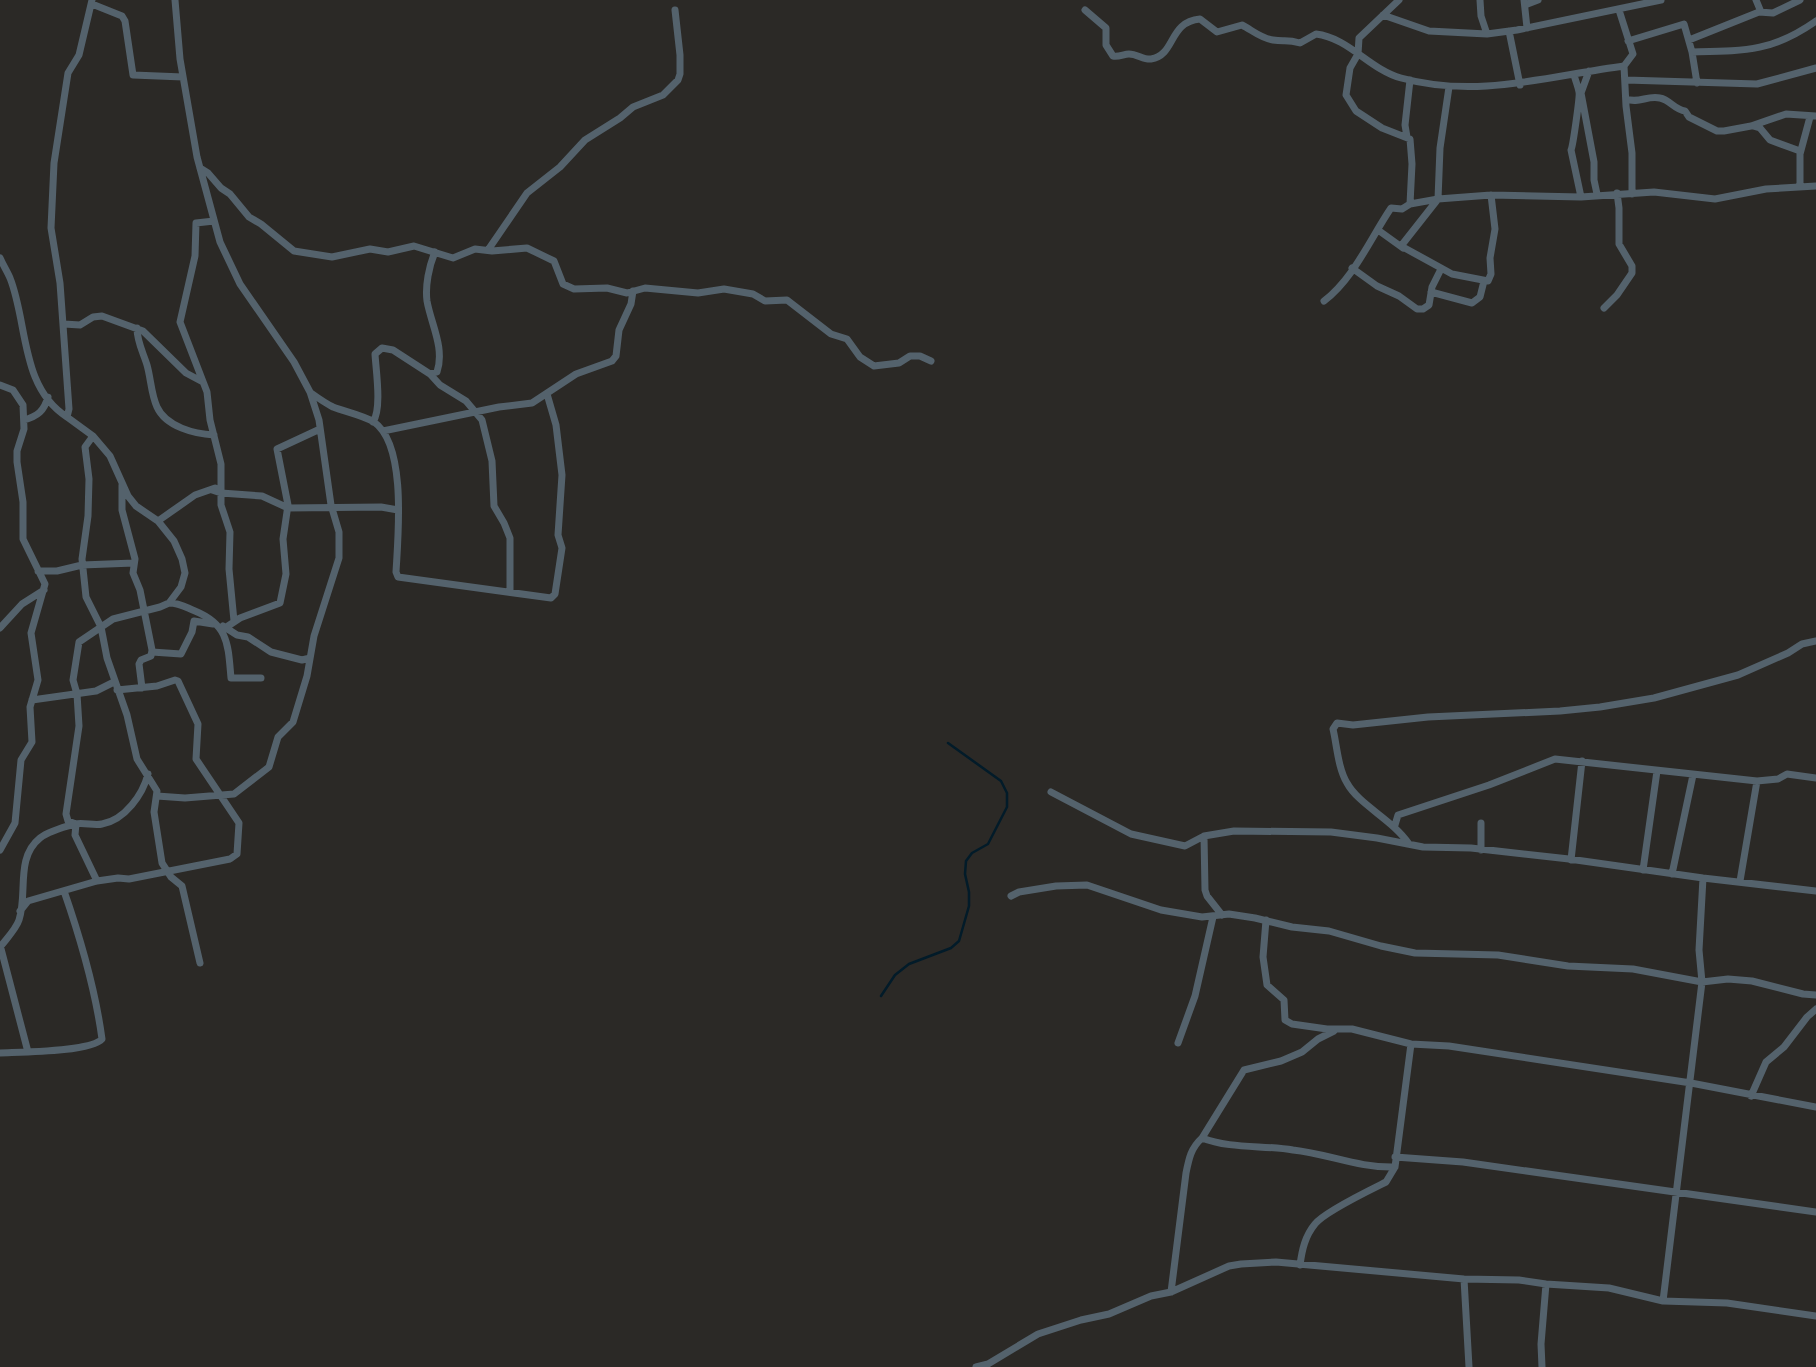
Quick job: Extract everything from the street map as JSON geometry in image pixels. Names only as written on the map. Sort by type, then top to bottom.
[{"type":"street","points":[[157,796],[197,798],[237,792],[271,764],[278,737],[293,722],[307,676],[314,636],[339,563],[339,532],[331,508],[330,484],[318,415],[310,392],[294,362],[231,268],[220,242],[200,168],[183,77],[175,0]]},
{"type":"street","points":[[1399,0],[1359,38],[1358,54],[1350,68],[1346,95],[1356,111],[1382,128],[1407,137]]},
{"type":"street","points":[[1480,0],[1481,16],[1487,34]]},
{"type":"street","points":[[1528,28],[1525,2],[1538,0]]},
{"type":"street","points":[[1383,15],[1429,31],[1487,34],[1661,0]]},
{"type":"street","points":[[1756,0],[1761,12]]},
{"type":"street","points":[[1689,40],[1761,12],[1773,13],[1800,0]]},
{"type":"street","points":[[67,417],[69,408],[61,283],[51,228],[54,163],[68,72],[79,55],[92,2],[125,20],[133,75],[183,77]]},
{"type":"street","points":[[488,250],[527,193],[560,167],[582,142],[633,107],[663,95],[678,80],[680,55],[675,10]]},
{"type":"street","points":[[1085,10],[1106,28],[1106,45],[1113,56],[1129,54],[1149,59],[1158,56],[1169,46],[1180,26],[1196,19],[1202,20],[1217,32],[1242,25],[1257,35],[1273,40],[1289,39],[1300,43],[1319,34],[1338,40],[1375,67],[1391,75],[1450,87],[1520,85],[1624,66]]},
{"type":"street","points":[[1619,10],[1633,54],[1624,66],[1632,153],[1632,194]]},
{"type":"street","points":[[1692,52],[1763,48],[1787,40],[1816,21]]},
{"type":"street","points":[[1628,41],[1685,25],[1697,83]]},
{"type":"street","points":[[1509,31],[1520,85]]},
{"type":"street","points":[[1626,80],[1757,84],[1816,68]]},
{"type":"street","points":[[1589,71],[1581,93],[1597,194]]},
{"type":"street","points":[[1574,75],[1580,101],[1576,109],[1572,135],[1574,144],[1571,150],[1580,197]]},
{"type":"street","points":[[1410,80],[1405,125],[1412,154],[1410,204]]},
{"type":"street","points":[[1401,246],[1438,199],[1440,148],[1450,87]]},
{"type":"street","points":[[1626,99],[1634,102],[1654,97],[1665,100],[1680,111],[1685,111],[1689,117],[1717,131],[1751,126],[1786,114],[1813,117],[1800,151],[1800,187]]},
{"type":"street","points":[[1751,126],[1760,128],[1770,140],[1800,151]]},
{"type":"street","points":[[200,168],[208,173],[249,217],[294,251],[332,257],[370,249],[388,253],[414,246],[453,258],[468,251],[527,248],[548,256],[557,265],[562,281],[569,288],[581,290],[599,287],[621,292],[645,288],[698,293],[724,289],[753,294],[765,302],[787,300],[831,334],[847,339],[860,357],[874,366],[899,363],[910,356],[931,361]]},
{"type":"street","points":[[1324,302],[1352,268],[1390,209],[1410,204],[1491,195],[1580,197],[1654,192],[1715,199],[1766,190],[1816,186]]},
{"type":"street","points":[[1604,308],[1632,273],[1632,266],[1619,244],[1617,193]]},
{"type":"street","points":[[1401,246],[1463,278],[1484,281],[1490,279],[1490,258],[1495,236],[1491,195]]},
{"type":"street","points":[[214,221],[196,223],[195,257],[180,322],[206,392],[221,464],[221,505],[230,532],[229,569],[233,621]]},
{"type":"street","points":[[1378,230],[1404,248],[1401,246]]},
{"type":"street","points":[[430,374],[437,372],[439,364],[437,335],[427,298],[429,264],[435,252]]},
{"type":"street","points":[[0,258],[10,279],[30,366],[53,406],[93,436],[110,456],[128,496],[136,506],[158,521],[174,541],[183,559],[185,573],[178,599]]},
{"type":"street","points":[[1352,268],[1417,309],[1429,305],[1431,292],[1441,269]]},
{"type":"street","points":[[1431,292],[1472,303],[1480,297],[1484,281]]},
{"type":"street","points":[[383,430],[532,403],[576,374],[615,358],[619,330],[634,291]]},
{"type":"street","points":[[64,324],[80,325],[93,317],[102,316],[137,328],[148,334],[186,373],[202,381]]},
{"type":"street","points":[[137,328],[137,339],[147,364],[159,411],[164,417],[188,430],[214,435]]},
{"type":"street","points":[[373,422],[377,414],[375,354],[384,348],[393,350],[430,374],[435,381],[477,411],[486,431],[492,461],[494,506],[510,538],[510,592]]},
{"type":"street","points":[[0,385],[8,387],[20,397],[24,420],[17,462],[23,502],[23,538],[44,580],[44,590],[31,633],[38,680],[30,712],[32,742],[21,760],[15,823],[0,850]]},
{"type":"street","points":[[310,392],[335,407],[373,422],[383,430],[394,459],[398,510],[398,577],[551,598],[555,594],[562,548],[558,535],[562,475],[556,425],[547,394]]},
{"type":"street","points":[[24,420],[32,418],[44,409],[48,397]]},
{"type":"street","points":[[224,629],[233,621],[280,603],[286,575],[283,538],[288,508],[277,450],[284,444],[320,429]]},
{"type":"street","points":[[93,436],[85,447],[89,479],[89,508],[82,565],[86,597],[101,627],[137,759],[148,774],[157,796],[155,817],[165,870],[183,888],[200,962]]},
{"type":"street","points":[[158,521],[195,495],[212,490],[221,483]]},
{"type":"street","points":[[122,484],[122,510],[135,556],[133,573],[145,611],[152,652],[151,656],[141,660],[139,664],[142,688]]},
{"type":"street","points":[[212,490],[262,496],[288,508],[382,507],[398,510]]},
{"type":"street","points":[[38,571],[57,571],[82,565],[134,563]]},
{"type":"street","points":[[0,628],[22,604],[44,590]]},
{"type":"street","points":[[76,824],[68,821],[66,812],[79,726],[77,694],[73,680],[76,647],[83,637],[120,616],[145,611],[178,599]]},
{"type":"street","points":[[178,599],[211,618],[224,629],[231,678],[261,678]]},
{"type":"street","points":[[152,652],[181,654],[192,632],[194,621],[212,623],[237,635],[248,637],[271,652],[302,660],[310,658]]},
{"type":"street","points":[[1409,844],[1395,825],[1357,796],[1347,783],[1334,729],[1337,723],[1353,725],[1428,717],[1600,707],[1654,698],[1738,675],[1802,644],[1816,641]]},
{"type":"street","points":[[20,911],[28,901],[97,881],[129,879],[230,859],[237,854],[239,823],[196,759],[198,724],[178,681],[117,690]]},
{"type":"street","points":[[32,700],[96,691],[114,682]]},
{"type":"street","points":[[1395,825],[1398,815],[1489,785],[1555,759],[1757,780],[1778,779],[1787,774],[1816,778]]},
{"type":"street","points":[[1571,860],[1582,761]]},
{"type":"street","points":[[1643,870],[1657,771]]},
{"type":"street","points":[[27,1052],[0,945],[18,924],[28,853],[33,844],[51,831],[76,824],[102,824],[113,820],[131,805],[140,793],[148,774]]},
{"type":"street","points":[[1672,874],[1693,775]]},
{"type":"street","points":[[1740,881],[1757,780]]},
{"type":"street","points":[[1051,792],[1131,834],[1185,846],[1204,836],[1234,831],[1339,832],[1433,848],[1481,850],[1571,860],[1816,891]]},
{"type":"street","points":[[1481,823],[1481,850]]},
{"type":"street","points":[[76,824],[75,835],[97,881]]},
{"type":"street","points":[[1204,836],[1205,890],[1222,915]]},
{"type":"street","points":[[1663,1301],[1702,982],[1699,950],[1703,878]]},
{"type":"street","points":[[1011,897],[1019,892],[1056,886],[1087,885],[1161,910],[1213,917],[1229,914],[1266,920],[1292,927],[1329,931],[1406,951],[1498,955],[1568,966],[1633,969],[1702,982],[1752,981],[1816,995]]},
{"type":"street","points":[[0,1053],[97,1044],[102,1039],[97,1000],[85,952],[64,891]]},
{"type":"street","points":[[1178,1043],[1195,996],[1213,917]]},
{"type":"street","points":[[1266,920],[1263,957],[1267,985],[1284,1000],[1285,1020],[1292,1024],[1352,1029],[1411,1044],[1449,1046],[1690,1083],[1816,1108]]},
{"type":"street","points":[[1751,1096],[1766,1062],[1784,1047],[1816,1009]]},
{"type":"street","points":[[1171,1292],[1189,1156],[1194,1146],[1202,1138],[1244,1070],[1275,1063],[1302,1052],[1318,1039],[1338,1029]]},
{"type":"street","points":[[1300,1265],[1303,1245],[1314,1224],[1326,1214],[1386,1182],[1395,1167],[1411,1044]]},
{"type":"street","points":[[1202,1138],[1219,1144],[1296,1150],[1373,1168],[1395,1167]]},
{"type":"street","points":[[1395,1157],[1464,1161],[1816,1212]]},
{"type":"street","points":[[976,1367],[988,1364],[1038,1334],[1081,1320],[1100,1317],[1151,1296],[1171,1292],[1229,1266],[1276,1262],[1464,1279],[1519,1280],[1609,1288],[1663,1301],[1727,1303],[1816,1316]]},
{"type":"street","points":[[1464,1279],[1469,1367]]},
{"type":"street","points":[[1542,1367],[1541,1344],[1546,1284]]},
{"type":"waterway","points":[[881,996],[895,975],[909,964],[951,948],[959,941],[969,906],[966,861],[972,853],[988,844],[1007,807],[1007,793],[1001,781],[948,743]]}]
